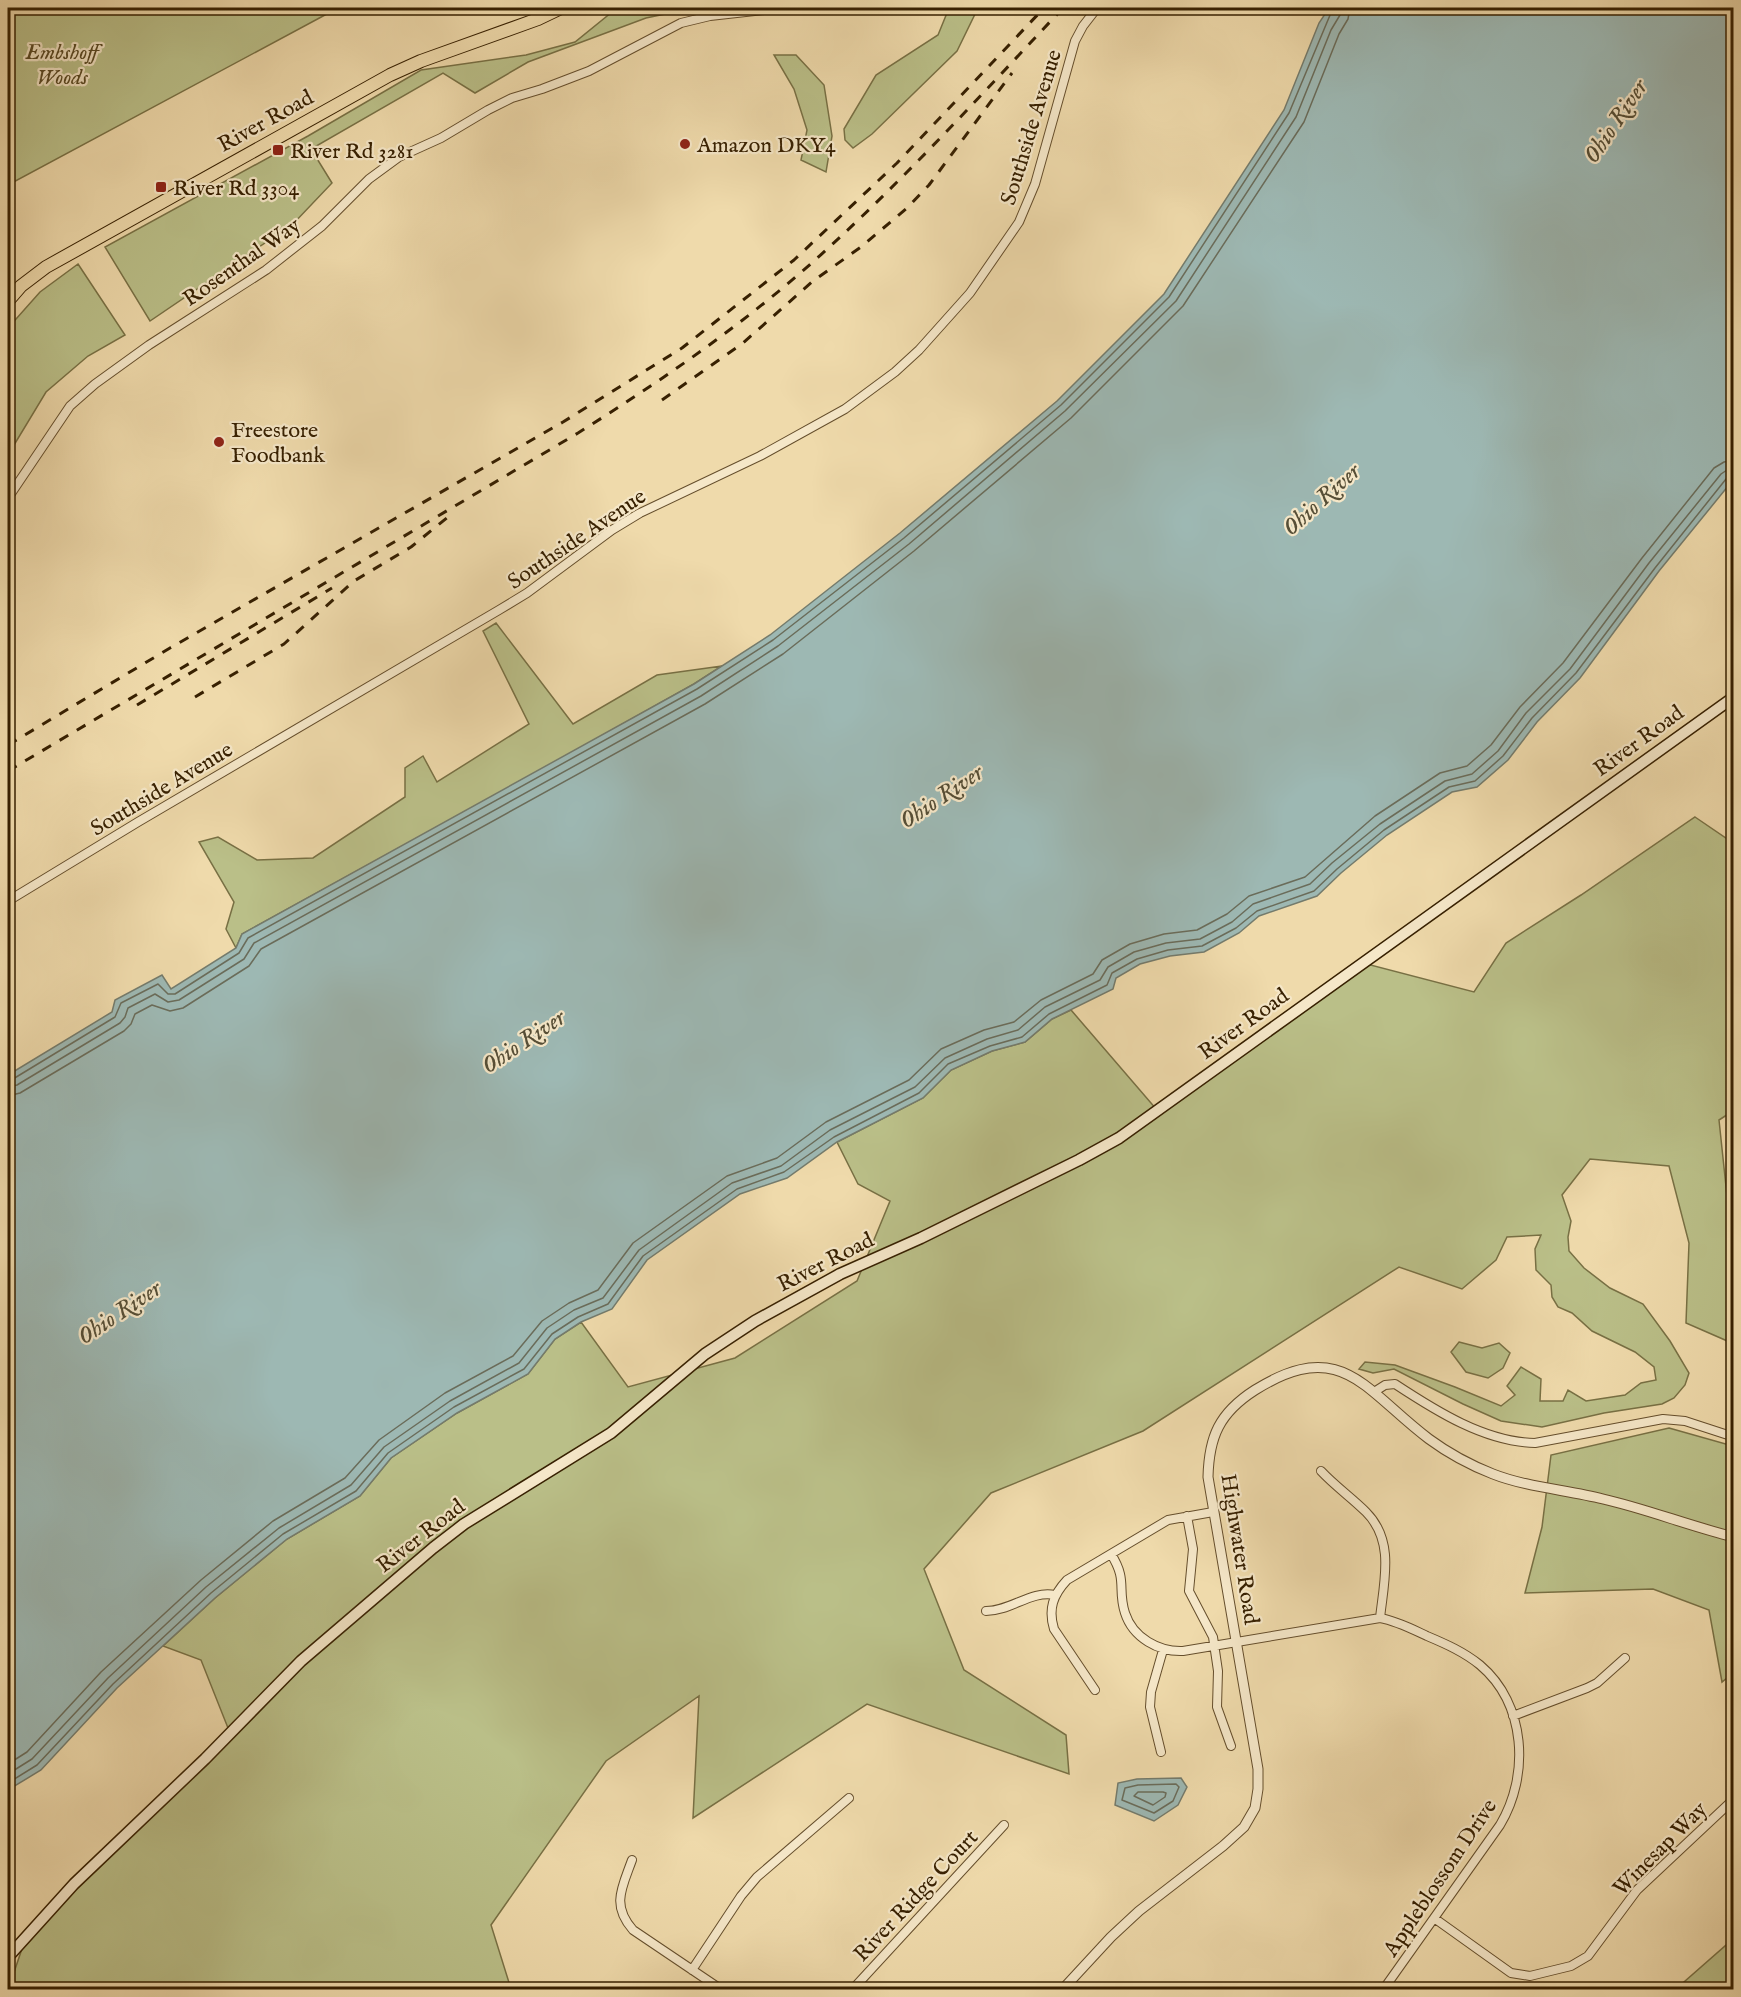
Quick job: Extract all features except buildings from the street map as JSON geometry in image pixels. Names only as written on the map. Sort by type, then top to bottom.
[{"type":"main road","name":"River Road","points":[[8,301],[21,286],[46,267],[390,75],[421,61],[538,19],[561,8]]},
{"type":"main road","name":"River Road","points":[[8,1957],[82,1876],[205,1759],[301,1661],[464,1524],[611,1433],[705,1354],[755,1321],[840,1274],[921,1238],[1119,1138],[1734,697]]},
{"type":"street","name":"Southside Avenue","points":[[8,901],[527,593],[612,530],[640,513],[760,456],[812,428],[845,409],[895,372],[957,309],[1000,252],[1019,222],[1035,184],[1075,41],[1097,8]]},
{"type":"street","name":"Rosenthal Way","points":[[8,498],[70,405],[149,345],[266,270],[322,226],[369,179],[399,157],[441,138],[513,98],[589,71],[681,23],[710,16],[765,9]]},
{"type":"street","name":"Highwater Road","points":[[1062,1989],[1139,1911],[1223,1846],[1249,1821],[1255,1808],[1258,1769],[1208,1477],[1211,1444],[1224,1418],[1242,1400],[1282,1375],[1311,1367],[1334,1369],[1346,1373],[1374,1392],[1422,1433],[1446,1450],[1495,1475],[1513,1481],[1569,1490],[1610,1500],[1734,1537]]},
{"type":"street","points":[[1374,1392],[1385,1385],[1395,1384],[1451,1417],[1483,1432],[1516,1442],[1535,1443],[1663,1419],[1685,1421],[1734,1437]]},
{"type":"street","points":[[1321,1471],[1366,1512],[1381,1534],[1386,1553],[1380,1618]]},
{"type":"street","points":[[1095,1690],[1054,1629],[1051,1618],[1055,1595],[1067,1580],[1168,1520],[1213,1512]]},
{"type":"street","points":[[1187,1516],[1193,1549],[1189,1591],[1210,1629],[1215,1646],[1218,1671],[1217,1707],[1231,1746]]},
{"type":"street","points":[[1111,1554],[1121,1572],[1124,1612],[1137,1632],[1152,1645],[1163,1650],[1151,1692],[1150,1707],[1161,1752]]},
{"type":"street","points":[[986,1611],[1010,1607],[1044,1593],[1055,1595]]},
{"type":"street","name":"Appleblossom Drive","points":[[1163,1650],[1184,1651],[1380,1618],[1459,1650],[1480,1665],[1496,1682],[1513,1716],[1518,1734],[1520,1753],[1513,1801],[1500,1825],[1383,1989]]},
{"type":"street","points":[[1513,1716],[1597,1683],[1625,1658]]},
{"type":"street","points":[[692,1970],[757,1876],[849,1798]]},
{"type":"street","name":"Winesap Way","points":[[1434,1918],[1511,1972],[1530,1976],[1571,1966],[1588,1956],[1637,1890],[1734,1799]]},
{"type":"street","name":"River Ridge Court","points":[[852,1989],[1004,1825]]},
{"type":"street","points":[[632,1860],[620,1892],[621,1910],[626,1921],[633,1930],[722,1989]]},
{"type":"green space","name":"Embshoff Woods","points":[[8,8],[338,8],[8,185]]},
{"type":"green space","points":[[617,8],[694,8],[646,18],[528,62],[475,93],[443,73],[311,149],[332,183],[293,224],[150,321],[105,247],[308,136],[421,70],[526,55],[575,42]]},
{"type":"green space","points":[[949,8],[978,8],[957,51],[872,134],[853,148],[845,140],[844,129],[876,75],[938,35]]},
{"type":"green space","points":[[774,55],[796,55],[824,85],[832,136],[826,172],[801,160],[807,130],[794,89]]},
{"type":"green space","points":[[78,264],[125,335],[88,356],[46,392],[8,455],[8,328],[40,292]]},
{"type":"green space","points":[[496,623],[573,724],[657,675],[722,666],[523,780],[242,934],[236,948],[226,929],[234,902],[199,842],[218,837],[257,860],[313,858],[405,797],[405,768],[423,756],[437,782],[529,724],[483,631]]},
{"type":"green space","points":[[1695,817],[1733,843],[1733,1111],[1719,1120],[1729,1215],[1733,1219],[1733,1346],[1725,1340],[1686,1323],[1689,1243],[1669,1166],[1590,1159],[1562,1195],[1571,1221],[1568,1237],[1569,1251],[1584,1268],[1610,1288],[1643,1304],[1670,1341],[1689,1373],[1685,1385],[1674,1398],[1662,1404],[1604,1413],[1542,1427],[1501,1421],[1394,1369],[1373,1373],[1359,1369],[1365,1362],[1395,1365],[1501,1406],[1515,1395],[1507,1386],[1521,1367],[1541,1379],[1540,1401],[1563,1401],[1568,1390],[1586,1401],[1625,1395],[1641,1383],[1656,1380],[1654,1367],[1635,1352],[1592,1331],[1572,1313],[1558,1307],[1552,1297],[1551,1285],[1536,1270],[1535,1249],[1541,1235],[1507,1237],[1496,1260],[1462,1289],[1399,1267],[1143,1431],[991,1493],[924,1569],[964,1670],[1066,1735],[1069,1774],[867,1704],[693,1818],[699,1696],[606,1761],[491,1925],[511,1989],[8,1990],[27,1934],[230,1733],[201,1660],[163,1646],[215,1598],[287,1539],[360,1496],[391,1458],[457,1413],[528,1374],[555,1339],[581,1322],[628,1387],[735,1358],[857,1281],[890,1201],[858,1184],[837,1142],[923,1098],[951,1070],[992,1051],[1025,1042],[1052,1019],[1071,1010],[1157,1110],[1363,963],[1474,992],[1506,943]]},
{"type":"green space","points":[[1459,1342],[1482,1348],[1499,1343],[1510,1353],[1503,1368],[1488,1378],[1466,1372],[1451,1352]]},
{"type":"green space","points":[[1669,1428],[1733,1446],[1733,1673],[1722,1682],[1709,1610],[1653,1589],[1525,1593],[1542,1527],[1551,1455]]},
{"type":"green space","points":[[1733,1939],[1733,1989],[1676,1989]]},
{"type":"water","name":"Ohio River","points":[[1329,8],[1733,8],[1733,480],[1659,571],[1580,678],[1537,722],[1508,760],[1477,787],[1452,792],[1387,835],[1317,896],[1259,916],[1239,933],[1204,952],[1170,956],[1140,964],[1116,978],[1113,989],[1052,1019],[1025,1042],[992,1051],[951,1070],[923,1098],[837,1142],[787,1178],[740,1194],[647,1260],[612,1309],[581,1322],[555,1339],[528,1374],[457,1413],[391,1458],[360,1496],[287,1539],[215,1598],[117,1688],[41,1770],[8,1790],[8,1075],[112,1012],[115,1000],[162,975],[171,989],[236,948],[242,934],[694,684],[770,635],[900,533],[1057,401],[1164,294],[1284,110],[1319,23]]},
{"type":"water","points":[[1181,1778],[1187,1787],[1178,1805],[1154,1821],[1115,1805],[1118,1783],[1137,1779]]},
{"type":"railway","points":[[8,745],[170,648],[563,422],[682,348],[794,260],[897,163],[1044,8]]},
{"type":"railway","points":[[8,771],[578,433],[700,352],[786,285],[847,231],[941,137],[1063,8]]},
{"type":"railway","points":[[662,400],[743,343],[813,281],[861,247],[907,208],[929,185],[1012,73]]},
{"type":"railway","points":[[195,697],[284,644],[354,581],[411,547],[448,517]]},
{"type":"railway","points":[[137,705],[332,588]]},
{"type":"place","name":"Amazon DKY4","points":[[685,144]]},
{"type":"place","name":"River Rd 3281","points":[[278,150]]},
{"type":"place","name":"River Rd 3304","points":[[161,187]]},
{"type":"place","name":"Freestore Foodbank","points":[[219,442]]}]
